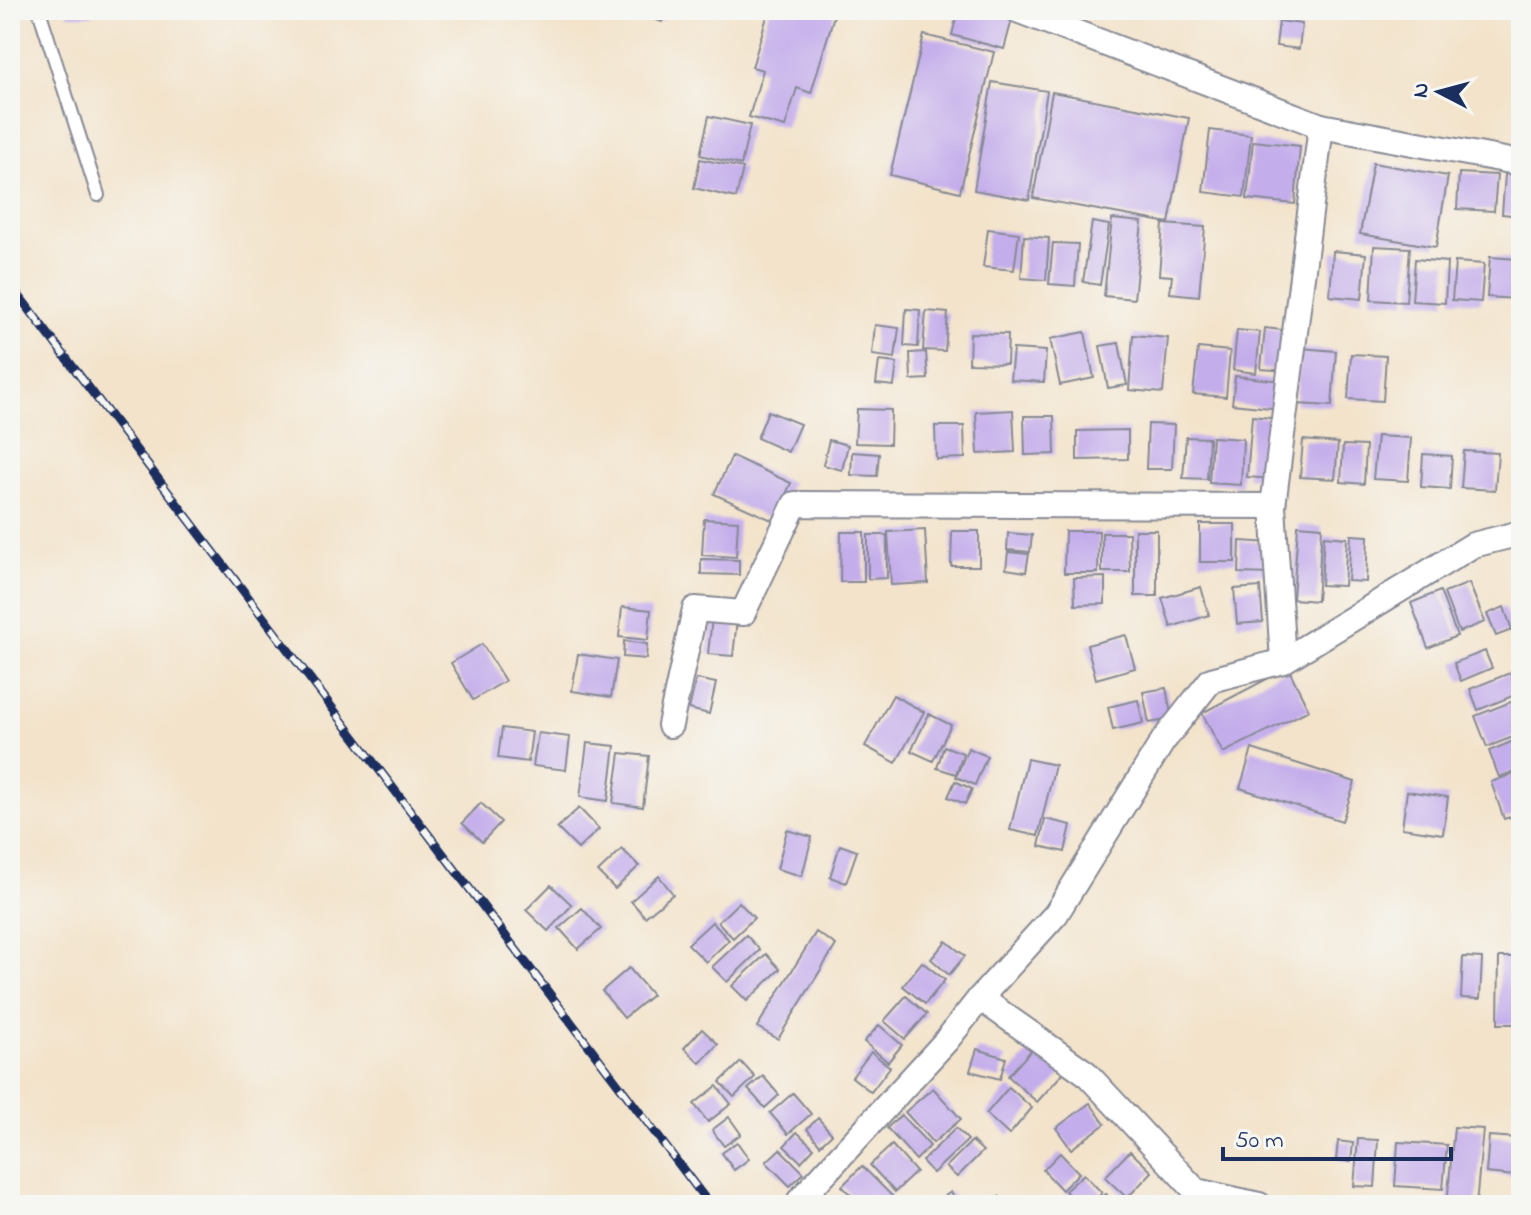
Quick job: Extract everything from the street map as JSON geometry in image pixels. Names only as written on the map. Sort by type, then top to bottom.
[{"type":"street","points":[[1017,10],[1321,126],[1521,163]]},
{"type":"street","points":[[1283,661],[1273,506],[1321,126]]},
{"type":"street","points":[[670,725],[695,609],[743,613],[795,504],[1273,506]]},
{"type":"street","points":[[800,1200],[946,1041],[980,998],[1056,914],[1163,741],[1211,680],[1283,661],[1473,545],[1521,533]]},
{"type":"street","points":[[980,998],[1086,1073],[1196,1191],[1259,1205]]},
{"type":"lane","points":[[39,10],[98,195]]},
{"type":"building","points":[[68,10],[93,10],[93,15],[68,15]]},
{"type":"building","points":[[626,10],[666,10],[662,22]]},
{"type":"building","points":[[769,10],[835,12],[811,93],[797,88],[785,127],[749,117],[763,70],[752,67]]},
{"type":"building","points":[[958,10],[989,10],[1013,16],[1004,49],[952,35]]},
{"type":"building","points":[[1279,21],[1302,24],[1299,49],[1276,46]]},
{"type":"building","points":[[924,35],[994,52],[960,192],[890,175]]},
{"type":"building","points":[[992,82],[1047,91],[1029,200],[974,190]]},
{"type":"building","points":[[1052,92],[1189,118],[1169,223],[1033,198]]},
{"type":"building","points":[[709,116],[750,125],[741,165],[700,155]]},
{"type":"building","points":[[1210,130],[1251,135],[1244,197],[1203,192]]},
{"type":"building","points":[[1253,141],[1300,146],[1295,204],[1247,199]]},
{"type":"building","points":[[700,159],[743,168],[736,198],[694,188]]},
{"type":"building","points":[[1373,163],[1448,176],[1436,247],[1360,234]]},
{"type":"building","points":[[1459,173],[1497,175],[1494,211],[1457,209]]},
{"type":"building","points":[[1505,174],[1521,175],[1521,216],[1502,214]]},
{"type":"building","points":[[1112,219],[1142,222],[1134,299],[1104,296]]},
{"type":"building","points":[[1092,222],[1109,225],[1100,285],[1083,282]]},
{"type":"building","points":[[1163,224],[1205,227],[1199,296],[1170,293],[1172,276],[1159,275]]},
{"type":"building","points":[[988,229],[1019,233],[1014,270],[983,267]]},
{"type":"building","points":[[1024,236],[1049,238],[1046,280],[1021,278]]},
{"type":"building","points":[[1053,243],[1078,244],[1075,286],[1049,284]]},
{"type":"building","points":[[1374,246],[1410,248],[1406,302],[1371,300]]},
{"type":"building","points":[[1333,251],[1366,254],[1362,299],[1330,296]]},
{"type":"building","points":[[1490,257],[1518,259],[1516,299],[1487,297]]},
{"type":"building","points":[[1415,259],[1447,262],[1445,303],[1412,301]]},
{"type":"building","points":[[1455,262],[1484,264],[1481,302],[1452,300]]},
{"type":"building","points":[[906,309],[920,310],[918,347],[904,346]]},
{"type":"building","points":[[926,311],[948,313],[945,351],[923,350]]},
{"type":"building","points":[[875,325],[899,328],[895,358],[872,355]]},
{"type":"building","points":[[1265,328],[1290,331],[1287,371],[1261,369]]},
{"type":"building","points":[[1237,330],[1260,332],[1256,373],[1233,370]]},
{"type":"building","points":[[1085,332],[1094,378],[1060,385],[1050,339]]},
{"type":"building","points":[[970,333],[1008,334],[1007,364],[969,363]]},
{"type":"building","points":[[1133,335],[1168,338],[1163,393],[1129,390]]},
{"type":"building","points":[[1119,343],[1127,385],[1108,388],[1100,346]]},
{"type":"building","points":[[1198,348],[1230,351],[1226,397],[1193,394]]},
{"type":"building","points":[[1300,348],[1336,351],[1332,406],[1296,404]]},
{"type":"building","points":[[1013,349],[1046,351],[1044,382],[1010,380]]},
{"type":"building","points":[[926,352],[928,379],[911,380],[910,353]]},
{"type":"building","points":[[1351,354],[1386,356],[1383,401],[1348,399]]},
{"type":"building","points":[[879,361],[897,363],[894,386],[876,384]]},
{"type":"building","points":[[1235,376],[1282,381],[1280,409],[1232,404]]},
{"type":"building","points":[[857,409],[891,410],[890,444],[855,443]]},
{"type":"building","points":[[1013,410],[1015,452],[978,454],[976,412]]},
{"type":"building","points":[[768,411],[800,424],[788,452],[757,438]]},
{"type":"building","points":[[1024,416],[1054,416],[1055,454],[1025,455]]},
{"type":"building","points":[[1252,416],[1279,419],[1273,479],[1247,477]]},
{"type":"building","points":[[1148,424],[1174,425],[1172,469],[1146,469]]},
{"type":"building","points":[[935,426],[964,426],[965,458],[936,459]]},
{"type":"building","points":[[1128,430],[1128,459],[1077,460],[1077,431]]},
{"type":"building","points":[[1377,436],[1411,438],[1408,481],[1373,479]]},
{"type":"building","points":[[1186,437],[1209,438],[1207,479],[1183,478]]},
{"type":"building","points":[[1212,437],[1243,439],[1241,485],[1209,483]]},
{"type":"building","points":[[829,440],[848,445],[842,470],[823,465]]},
{"type":"building","points":[[1303,440],[1338,443],[1335,479],[1300,477]]},
{"type":"building","points":[[1343,445],[1366,446],[1364,484],[1341,482]]},
{"type":"building","points":[[1464,451],[1498,453],[1495,490],[1461,488]]},
{"type":"building","points":[[852,452],[879,454],[877,476],[851,475]]},
{"type":"building","points":[[1423,454],[1452,456],[1450,489],[1421,487]]},
{"type":"building","points":[[732,456],[791,483],[774,521],[714,494]]},
{"type":"building","points":[[704,519],[738,521],[736,557],[702,555]]},
{"type":"building","points":[[1200,524],[1235,524],[1235,562],[1200,562]]},
{"type":"building","points":[[1298,525],[1322,527],[1317,601],[1293,599]]},
{"type":"building","points":[[925,530],[928,583],[891,585],[888,532]]},
{"type":"building","points":[[1135,530],[1157,530],[1157,596],[1135,596]]},
{"type":"building","points":[[952,531],[979,531],[979,566],[951,566]]},
{"type":"building","points":[[1065,531],[1099,531],[1098,573],[1064,573]]},
{"type":"building","points":[[841,532],[864,532],[864,582],[840,582]]},
{"type":"building","points":[[1008,533],[1032,535],[1030,552],[1007,550]]},
{"type":"building","points":[[1102,533],[1129,533],[1130,572],[1102,572]]},
{"type":"building","points":[[868,535],[887,535],[887,578],[868,579]]},
{"type":"building","points":[[1351,535],[1368,536],[1366,582],[1348,581]]},
{"type":"building","points":[[1324,536],[1347,538],[1344,586],[1321,585]]},
{"type":"building","points":[[1240,541],[1272,543],[1271,574],[1239,573]]},
{"type":"building","points":[[1521,550],[1521,570],[1514,553]]},
{"type":"building","points":[[1008,552],[1029,554],[1026,572],[1006,569]]},
{"type":"building","points":[[701,559],[739,560],[739,575],[701,574]]},
{"type":"building","points":[[1105,577],[1105,604],[1075,605],[1074,578]]},
{"type":"building","points":[[1469,583],[1485,622],[1459,632],[1444,593]]},
{"type":"building","points":[[1201,587],[1209,615],[1171,627],[1162,598]]},
{"type":"building","points":[[1260,587],[1263,622],[1237,624],[1234,589]]},
{"type":"building","points":[[1440,591],[1457,636],[1428,648],[1411,603]]},
{"type":"building","points":[[622,607],[651,610],[648,640],[619,637]]},
{"type":"building","points":[[1504,607],[1512,630],[1496,636],[1487,614]]},
{"type":"building","points":[[712,618],[737,620],[733,656],[708,654]]},
{"type":"building","points":[[1126,635],[1135,668],[1096,679],[1087,645]]},
{"type":"building","points":[[624,641],[647,644],[646,659],[623,657]]},
{"type":"building","points":[[482,644],[505,681],[473,700],[451,663]]},
{"type":"building","points":[[1485,651],[1492,668],[1461,681],[1454,663]]},
{"type":"building","points":[[578,654],[617,660],[611,697],[572,691]]},
{"type":"building","points":[[1288,668],[1309,710],[1223,753],[1202,713]]},
{"type":"building","points":[[1512,672],[1520,693],[1478,710],[1470,689]]},
{"type":"building","points":[[696,679],[716,683],[709,714],[689,709]]},
{"type":"building","points":[[1166,688],[1172,719],[1149,723],[1143,692]]},
{"type":"building","points":[[893,695],[924,712],[896,763],[865,746]]},
{"type":"building","points":[[1521,698],[1521,734],[1487,747],[1475,716]]},
{"type":"building","points":[[1138,700],[1143,723],[1113,730],[1108,707]]},
{"type":"building","points":[[929,714],[951,725],[933,761],[911,751]]},
{"type":"building","points":[[502,728],[532,732],[528,762],[498,758]]},
{"type":"building","points":[[538,733],[570,737],[566,770],[533,766]]},
{"type":"building","points":[[1521,738],[1521,769],[1499,777],[1489,751]]},
{"type":"building","points":[[587,743],[615,746],[608,801],[580,797]]},
{"type":"building","points":[[944,746],[963,753],[956,774],[937,768]]},
{"type":"building","points":[[968,748],[987,756],[975,785],[956,777]]},
{"type":"building","points":[[1252,749],[1355,782],[1342,821],[1240,788]]},
{"type":"building","points":[[620,753],[649,756],[643,807],[613,803]]},
{"type":"building","points":[[1027,759],[1055,765],[1038,836],[1010,830]]},
{"type":"building","points":[[1521,771],[1521,813],[1504,819],[1491,782]]},
{"type":"building","points":[[955,781],[972,789],[965,804],[948,797]]},
{"type":"building","points":[[1407,791],[1448,797],[1443,834],[1402,828]]},
{"type":"building","points":[[481,803],[501,822],[482,842],[462,823]]},
{"type":"building","points":[[579,808],[599,829],[578,849],[557,828]]},
{"type":"building","points":[[1045,819],[1071,825],[1065,852],[1039,846]]},
{"type":"building","points":[[787,830],[812,837],[802,876],[777,869]]},
{"type":"building","points":[[840,845],[857,851],[846,883],[830,877]]},
{"type":"building","points":[[622,849],[639,866],[615,889],[598,872]]},
{"type":"building","points":[[659,876],[673,894],[645,917],[631,901]]},
{"type":"building","points":[[551,885],[572,905],[548,931],[526,910]]},
{"type":"building","points":[[739,902],[754,918],[733,938],[718,922]]},
{"type":"building","points":[[582,908],[601,929],[578,949],[559,928]]},
{"type":"building","points":[[712,922],[729,940],[706,962],[688,944]]},
{"type":"building","points":[[816,932],[836,945],[778,1039],[757,1027]]},
{"type":"building","points":[[746,935],[760,950],[727,982],[712,967]]},
{"type":"building","points":[[946,941],[965,956],[949,975],[931,959]]},
{"type":"building","points":[[766,954],[780,969],[747,1001],[732,986]]},
{"type":"building","points":[[1463,957],[1482,958],[1480,999],[1461,998]]},
{"type":"building","points":[[1499,957],[1521,957],[1521,1024],[1498,1024]]},
{"type":"building","points":[[922,962],[945,980],[925,1004],[903,986]]},
{"type":"building","points":[[629,968],[652,995],[624,1018],[602,991]]},
{"type":"building","points":[[906,996],[927,1014],[905,1039],[884,1021]]},
{"type":"building","points":[[879,1025],[902,1045],[888,1062],[864,1042]]},
{"type":"building","points":[[702,1029],[718,1044],[700,1063],[684,1048]]},
{"type":"building","points":[[1036,1045],[1065,1071],[1037,1102],[1008,1076]]},
{"type":"building","points":[[977,1049],[1006,1058],[1000,1079],[970,1071]]},
{"type":"building","points":[[871,1052],[890,1067],[871,1092],[852,1077]]},
{"type":"building","points":[[741,1062],[755,1077],[734,1097],[720,1082]]},
{"type":"building","points":[[763,1076],[779,1095],[765,1108],[748,1089]]},
{"type":"building","points":[[717,1086],[731,1104],[708,1122],[694,1104]]},
{"type":"building","points":[[1009,1087],[1032,1108],[1009,1135],[986,1114]]},
{"type":"building","points":[[933,1088],[961,1119],[933,1143],[905,1112]]},
{"type":"building","points":[[793,1093],[811,1114],[788,1134],[770,1113]]},
{"type":"building","points":[[1090,1103],[1105,1124],[1071,1149],[1056,1128]]},
{"type":"building","points":[[901,1115],[930,1146],[916,1160],[887,1128]]},
{"type":"building","points":[[729,1117],[741,1134],[724,1146],[712,1130]]},
{"type":"building","points":[[818,1118],[832,1134],[820,1145],[807,1129]]},
{"type":"building","points":[[1454,1127],[1483,1129],[1476,1205],[1447,1205]]},
{"type":"building","points":[[956,1128],[968,1140],[933,1173],[922,1161]]},
{"type":"building","points":[[797,1132],[814,1148],[801,1162],[784,1146]]},
{"type":"building","points":[[1489,1136],[1517,1138],[1515,1176],[1486,1173]]},
{"type":"building","points":[[1358,1139],[1378,1140],[1375,1187],[1354,1186]]},
{"type":"building","points":[[972,1141],[983,1151],[957,1177],[946,1167]]},
{"type":"building","points":[[1338,1141],[1353,1143],[1351,1162],[1336,1160]]},
{"type":"building","points":[[737,1142],[749,1159],[734,1170],[722,1153]]},
{"type":"building","points":[[1398,1142],[1447,1145],[1443,1189],[1395,1186]]},
{"type":"building","points":[[892,1145],[916,1172],[895,1192],[870,1165]]},
{"type":"building","points":[[780,1149],[804,1173],[790,1186],[766,1162]]},
{"type":"building","points":[[1130,1151],[1152,1172],[1127,1198],[1105,1177]]},
{"type":"building","points":[[1060,1153],[1079,1173],[1062,1190],[1043,1170]]},
{"type":"building","points":[[862,1166],[892,1196],[883,1205],[860,1205],[842,1186]]},
{"type":"building","points":[[1084,1174],[1102,1193],[1090,1205],[1078,1205],[1065,1191]]},
{"type":"building","points":[[1519,1178],[1521,1201],[1517,1201]]},
{"type":"building","points":[[951,1192],[959,1205],[932,1205]]},
{"type":"building","points":[[1106,1194],[1116,1205],[1094,1205]]},
{"type":"building","points":[[999,1196],[1006,1205],[989,1205]]},
{"type":"railway","points":[[10,284],[710,1205]]}]
